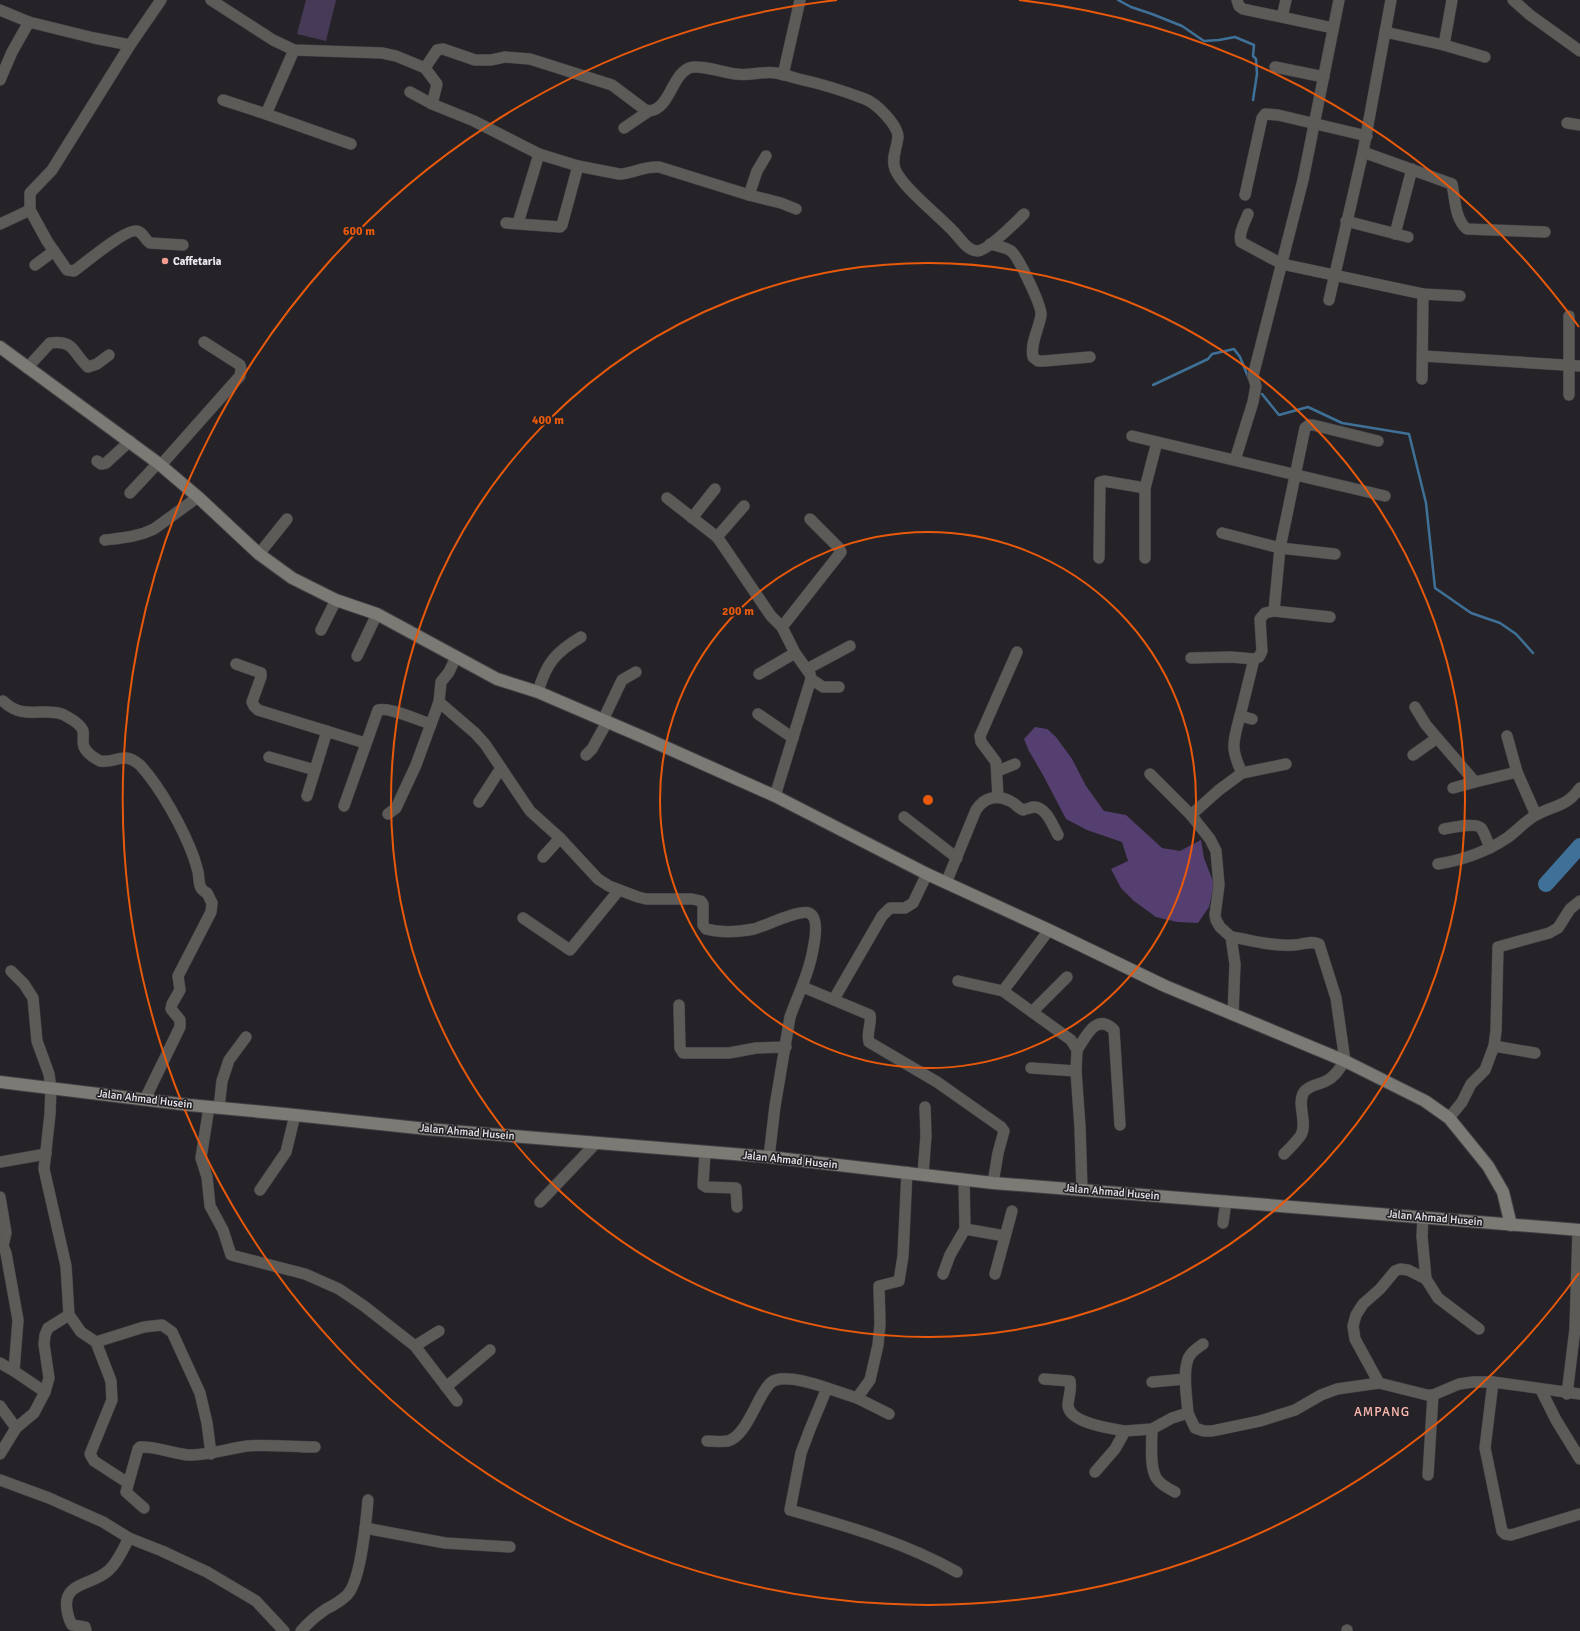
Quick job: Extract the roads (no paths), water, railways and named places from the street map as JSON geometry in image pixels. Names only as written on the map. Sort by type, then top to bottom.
[{"type":"street","points":[[161,0],[130,45],[52,170],[30,194],[30,210],[54,251],[67,270],[72,272],[119,237],[134,230],[139,231],[150,243],[183,246]]},
{"type":"street","points":[[211,0],[273,40],[294,50],[382,53],[396,56],[425,68],[437,84],[432,104]]},
{"type":"street","points":[[783,75],[800,0]]},
{"type":"street","points":[[1237,0],[1239,6],[1243,9],[1333,28]]},
{"type":"street","points":[[1282,17],[1286,0]]},
{"type":"street","points":[[1235,460],[1253,402],[1256,386],[1253,376],[1303,180],[1339,0]]},
{"type":"street","points":[[1329,300],[1363,152],[1391,0]]},
{"type":"street","points":[[1444,45],[1452,0]]},
{"type":"street","points":[[1513,0],[1530,15],[1580,51]]},
{"type":"street","points":[[0,10],[29,22],[130,45]]},
{"type":"street","points":[[0,80],[12,52],[29,22]]},
{"type":"street","points":[[1385,32],[1444,45],[1485,57]]},
{"type":"street","points":[[425,68],[438,50],[443,49],[475,60],[491,60],[505,57],[530,59],[612,85],[644,109],[649,111]]},
{"type":"street","points":[[266,114],[294,50]]},
{"type":"street","points":[[624,128],[649,111],[657,108],[663,102],[682,73],[690,67],[738,75],[775,73],[828,86],[866,99],[874,104],[897,130],[897,143],[893,160],[898,175],[909,188],[969,248],[974,251],[979,251],[990,244],[1024,214]]},
{"type":"street","points":[[1275,67],[1324,77]]},
{"type":"street","points":[[410,92],[432,104],[474,121],[539,154],[578,166],[619,174],[624,174],[646,166],[659,167],[781,203],[796,209]]},
{"type":"street","points":[[223,100],[351,144]]},
{"type":"street","points":[[1245,195],[1264,116],[1268,114],[1366,136]]},
{"type":"street","points":[[1566,123],[1580,125]]},
{"type":"street","points":[[1363,152],[1452,184],[1459,219],[1463,226],[1467,229],[1545,232]]},
{"type":"street","points":[[518,223],[539,154]]},
{"type":"street","points":[[750,195],[757,171],[766,156]]},
{"type":"street","points":[[506,223],[558,228],[561,226],[578,166]]},
{"type":"street","points":[[1395,234],[1412,169]]},
{"type":"street","points":[[0,224],[30,210]]},
{"type":"street","points":[[1248,214],[1241,234],[1241,242],[1282,264],[1424,294],[1460,296]]},
{"type":"street","points":[[1346,222],[1408,237]]},
{"type":"street","points":[[990,244],[1007,249],[1015,255],[1039,305],[1041,315],[1032,346],[1033,357],[1038,361],[1090,357]]},
{"type":"street","points":[[35,265],[54,251]]},
{"type":"street","points":[[1422,379],[1424,356],[1424,294]]},
{"type":"street","points":[[1569,316],[1575,366],[1569,395]]},
{"type":"street","points":[[27,368],[50,343],[62,342],[70,345],[88,367],[97,364],[109,355]]},
{"type":"street","points":[[130,492],[160,464],[240,376],[242,369],[240,365],[204,342]]},
{"type":"street","points":[[0,347],[160,464],[259,554],[292,578],[336,600],[377,614],[497,679],[538,692],[775,796],[927,874],[1049,930],[1165,986],[1345,1062],[1425,1100],[1449,1118],[1488,1166],[1503,1192],[1511,1225]]},
{"type":"street","points":[[1424,356],[1575,366]]},
{"type":"street","points":[[1274,611],[1280,548],[1294,474],[1305,428],[1309,425],[1378,442]]},
{"type":"street","points":[[1132,436],[1385,496]]},
{"type":"street","points":[[97,461],[101,464],[106,463],[130,442]]},
{"type":"street","points":[[1146,558],[1145,488],[1157,442]]},
{"type":"street","points":[[1099,558],[1100,482],[1104,481],[1145,488]]},
{"type":"street","points":[[692,518],[715,489]]},
{"type":"street","points":[[105,540],[147,533],[198,497]]},
{"type":"street","points":[[667,498],[717,537],[771,616],[782,627],[795,653],[814,682],[823,687],[839,687]]},
{"type":"street","points":[[717,537],[744,506]]},
{"type":"street","points":[[259,554],[287,519]]},
{"type":"street","points":[[782,627],[841,552],[840,548],[810,520]]},
{"type":"street","points":[[1222,533],[1280,548],[1335,554]]},
{"type":"street","points":[[321,630],[336,600]]},
{"type":"street","points":[[1191,658],[1231,657],[1254,659],[1259,657],[1262,651],[1260,619],[1265,612],[1274,611],[1330,618]]},
{"type":"street","points":[[357,656],[377,614]]},
{"type":"street","points":[[538,692],[544,672],[553,658],[560,650],[581,636]]},
{"type":"street","points":[[775,796],[793,738],[809,674],[850,646]]},
{"type":"street","points":[[998,797],[998,771],[996,762],[981,742],[980,736],[1017,652]]},
{"type":"street","points":[[759,674],[795,653]]},
{"type":"street","points":[[388,814],[396,808],[416,765],[439,702],[441,682],[449,672],[456,657]]},
{"type":"street","points":[[1242,773],[1236,760],[1233,742],[1254,659]]},
{"type":"street","points":[[236,664],[261,673],[252,702],[258,710],[366,743]]},
{"type":"street","points":[[586,755],[592,749],[622,680],[636,672]]},
{"type":"street","points":[[439,702],[475,733],[485,744],[530,811],[560,838],[598,878],[619,890],[646,899],[692,899],[701,901],[703,904],[703,925],[706,929],[716,931],[753,929],[798,913],[810,913],[814,920],[815,935],[811,959],[803,987],[794,1004],[790,1017],[775,1106],[769,1157]]},
{"type":"street","points":[[4,705],[22,712],[62,714],[81,726],[84,746],[94,758],[102,762],[117,758],[127,758],[134,760],[140,765],[173,812],[190,847],[199,873],[198,882],[207,893],[212,903],[212,912],[178,976],[180,990],[172,1004],[171,1009],[180,1020],[180,1027],[146,1099]]},
{"type":"street","points":[[1415,707],[1437,738],[1475,782]]},
{"type":"street","points":[[344,806],[378,710],[391,710],[431,724]]},
{"type":"street","points":[[758,714],[793,738]]},
{"type":"street","points":[[1240,716],[1252,719]]},
{"type":"street","points":[[307,796],[327,731]]},
{"type":"street","points":[[1507,736],[1517,772],[1536,815]]},
{"type":"street","points":[[1413,755],[1437,738]]},
{"type":"street","points":[[268,757],[315,770]]},
{"type":"street","points":[[998,771],[1014,764]]},
{"type":"street","points":[[1191,815],[1219,790],[1242,773],[1286,764]]},
{"type":"street","points":[[479,802],[501,768]]},
{"type":"street","points":[[1454,788],[1517,772]]},
{"type":"street","points":[[1150,774],[1191,815],[1210,839],[1216,852],[1219,885],[1215,915],[1220,927],[1231,937],[1277,945],[1295,945],[1310,942],[1319,944],[1337,1002],[1345,1062],[1330,1079],[1310,1087],[1303,1094],[1301,1134],[1284,1154]]},
{"type":"street","points":[[1438,864],[1467,858],[1490,848],[1508,838],[1536,815],[1569,802],[1580,788]]},
{"type":"street","points":[[946,883],[976,810],[981,803],[990,798],[998,797],[1011,801],[1021,809],[1034,807],[1043,812],[1049,818],[1058,835]]},
{"type":"street","points":[[904,818],[957,858]]},
{"type":"street","points":[[1444,829],[1475,825],[1478,826],[1481,828],[1490,848]]},
{"type":"street","points":[[543,857],[560,838]]},
{"type":"street","points":[[834,999],[882,916],[890,908],[905,908],[913,903],[927,874]]},
{"type":"street","points":[[522,918],[570,950],[619,890]]},
{"type":"street","points":[[1449,1118],[1462,1102],[1471,1084],[1485,1070],[1494,1046],[1496,1031],[1498,947],[1548,933],[1558,928],[1570,909],[1580,900]]},
{"type":"street","points":[[1003,991],[1049,930]]},
{"type":"street","points":[[1231,937],[1235,964],[1233,1015]]},
{"type":"street","points":[[11,971],[24,984],[33,998],[37,1041],[49,1074],[51,1088],[50,1114],[44,1168],[66,1266],[69,1315],[82,1332],[96,1342],[111,1380],[112,1400],[90,1454],[94,1461],[128,1484]]},
{"type":"street","points":[[1032,1012],[1067,977]]},
{"type":"street","points":[[958,981],[1003,991],[1071,1040],[1077,1050]]},
{"type":"street","points":[[803,987],[870,1015],[871,1022],[867,1038],[872,1045],[937,1082],[1004,1131],[998,1153],[993,1183]]},
{"type":"street","points":[[679,1005],[680,1048],[683,1053],[729,1053],[756,1048],[786,1047]]},
{"type":"street","points":[[1082,1189],[1076,1071],[1077,1050],[1094,1026],[1100,1023],[1110,1026],[1114,1030],[1120,1125]]},
{"type":"street","points":[[246,1037],[229,1060],[214,1107],[201,1158],[207,1177],[210,1206],[223,1230],[231,1255],[305,1274],[339,1289],[364,1306],[415,1346],[457,1401]]},
{"type":"street","points":[[1494,1046],[1535,1053]]},
{"type":"street","points":[[1031,1068],[1076,1071]]},
{"type":"street","name":"Jalan Ahmad Husein","points":[[0,1082],[214,1107],[427,1129],[769,1157],[993,1183],[1423,1216],[1579,1230]]},
{"type":"street","points":[[923,1174],[926,1136],[925,1107]]},
{"type":"street","points":[[260,1190],[286,1152],[295,1115]]},
{"type":"street","points":[[540,1202],[597,1142]]},
{"type":"street","points":[[705,1152],[703,1185],[706,1187],[736,1188],[737,1207]]},
{"type":"street","points":[[0,1162],[46,1154]]},
{"type":"street","points":[[857,1398],[870,1380],[874,1363],[880,1324],[879,1286],[899,1281],[901,1274],[904,1256],[907,1172]]},
{"type":"street","points":[[943,1274],[950,1255],[965,1229],[964,1179]]},
{"type":"street","points":[[0,1197],[6,1233],[2,1245],[18,1320],[14,1371]]},
{"type":"street","points":[[1224,1223],[1226,1201]]},
{"type":"street","points":[[995,1274],[1012,1211]]},
{"type":"street","points":[[1423,1216],[1422,1236],[1426,1280]]},
{"type":"street","points":[[965,1229],[1005,1236]]},
{"type":"street","points":[[1567,1394],[1577,1329],[1579,1230]]},
{"type":"street","points":[[1379,1383],[1356,1339],[1353,1326],[1356,1315],[1363,1304],[1380,1289],[1395,1271],[1400,1269],[1408,1270],[1426,1280],[1438,1298],[1479,1329]]},
{"type":"street","points":[[0,1454],[16,1428],[34,1413],[45,1392],[49,1378],[44,1344],[45,1335],[48,1328],[69,1315]]},
{"type":"street","points":[[96,1342],[144,1327],[162,1325],[172,1332],[200,1393],[207,1424],[211,1454]]},
{"type":"street","points":[[415,1346],[439,1331]]},
{"type":"street","points":[[1203,1344],[1190,1355],[1187,1363],[1185,1379],[1188,1413],[1195,1428],[1199,1430],[1212,1431],[1224,1429],[1280,1416],[1321,1395],[1337,1389],[1379,1383],[1433,1396],[1449,1387],[1466,1382],[1493,1382],[1567,1394],[1580,1394]]},
{"type":"street","points":[[446,1387],[490,1350]]},
{"type":"street","points":[[0,1363],[45,1392]]},
{"type":"street","points":[[707,1441],[729,1440],[738,1436],[760,1396],[770,1383],[778,1379],[827,1388],[857,1398],[889,1414]]},
{"type":"street","points":[[1044,1379],[1070,1381],[1071,1385],[1068,1406],[1070,1411],[1084,1421],[1099,1426],[1138,1431],[1152,1429],[1172,1418],[1188,1413]]},
{"type":"street","points":[[1152,1382],[1185,1379]]},
{"type":"street","points":[[1493,1382],[1485,1448],[1502,1531],[1505,1534],[1511,1535],[1580,1514]]},
{"type":"street","points":[[827,1388],[801,1453],[790,1510],[839,1524],[908,1549],[929,1557],[958,1572]]},
{"type":"street","points":[[1541,1390],[1580,1459]]},
{"type":"street","points":[[1428,1475],[1433,1396]]},
{"type":"street","points":[[0,1406],[16,1428]]},
{"type":"street","points":[[1152,1429],[1152,1465],[1155,1476],[1157,1480],[1175,1492]]},
{"type":"street","points":[[1095,1472],[1115,1449],[1125,1430]]},
{"type":"street","points":[[144,1508],[126,1493],[138,1449],[140,1447],[153,1447],[188,1455],[211,1454],[249,1446],[316,1447]]},
{"type":"street","points":[[0,1480],[63,1504],[103,1522],[128,1538],[162,1551],[207,1572],[256,1601],[284,1631]]},
{"type":"street","points":[[301,1631],[325,1610],[341,1601],[352,1589],[356,1578],[365,1528],[368,1500]]},
{"type":"street","points":[[365,1528],[445,1543],[510,1547]]},
{"type":"street","points":[[86,1631],[85,1627],[72,1625],[69,1621],[66,1606],[67,1597],[72,1589],[100,1578],[109,1570],[128,1538]]},
{"type":"waterway","points":[[1118,0],[1131,7],[1182,26],[1204,41],[1235,37],[1254,45],[1253,56],[1256,59],[1257,74],[1253,100]]},
{"type":"waterway","points":[[1153,385],[1208,359],[1212,354],[1234,349],[1240,357],[1249,379]]},
{"type":"waterway","points":[[1262,394],[1279,415],[1308,407],[1342,423],[1409,434],[1426,503],[1435,588],[1471,613],[1500,623],[1516,634],[1533,653]]},
{"type":"waterway","points":[[1546,884],[1580,846]]},
{"type":"place","name":"Caffetaria","points":[[165,261]]},
{"type":"district","name":"AMPANG","points":[[1382,1412]]}]
